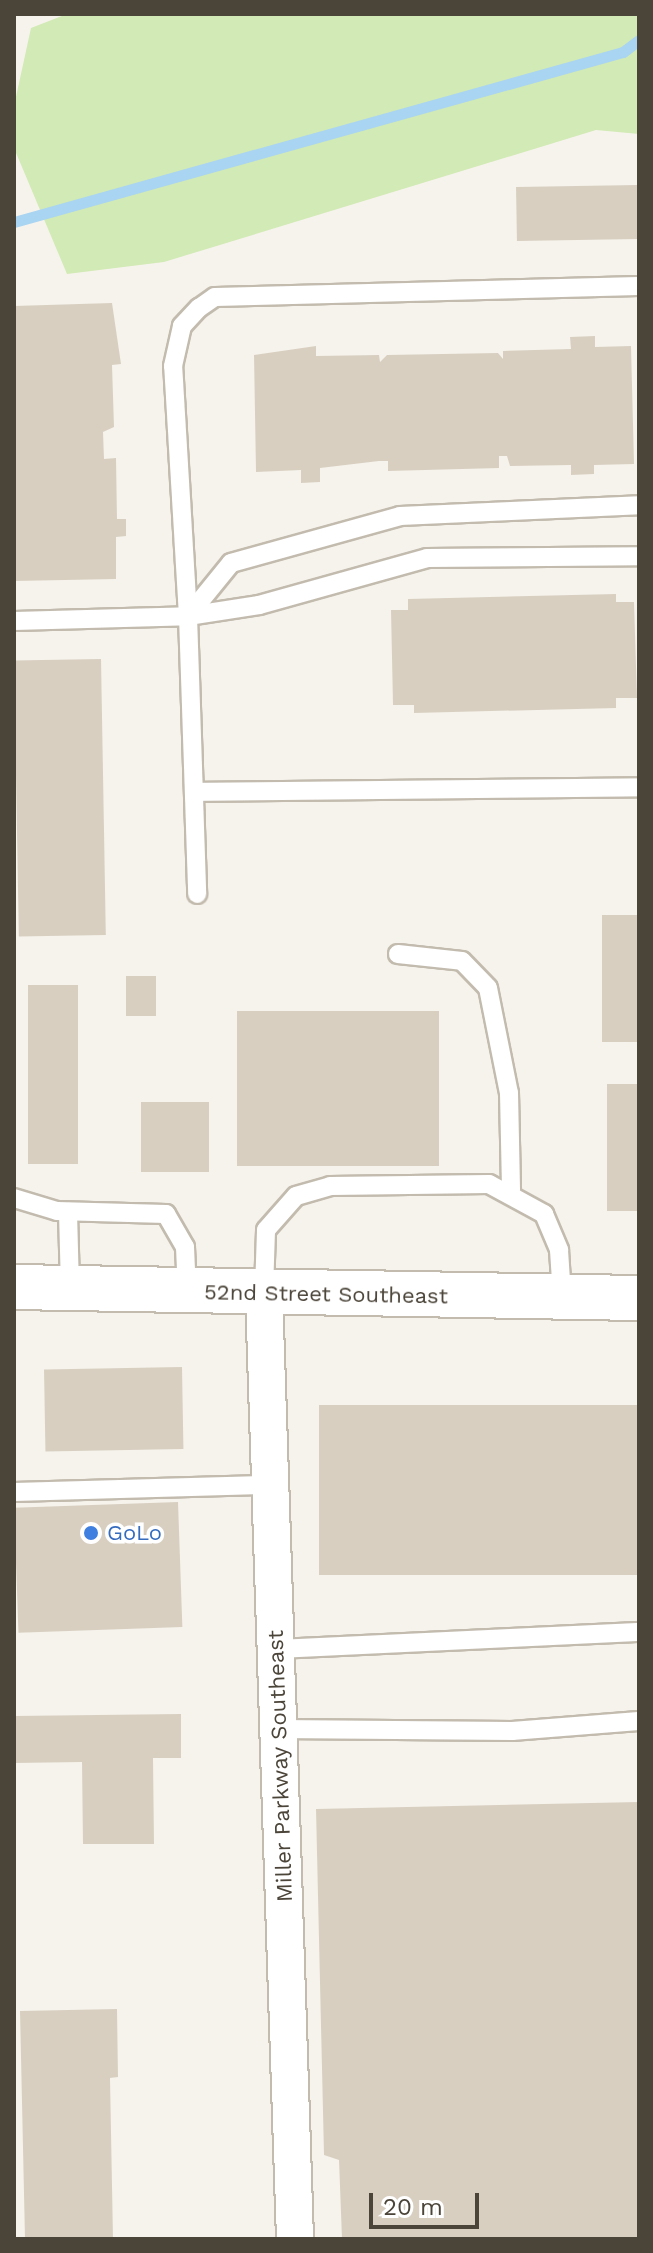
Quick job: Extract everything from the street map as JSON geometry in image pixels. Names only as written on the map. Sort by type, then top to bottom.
[{"type":"street","name":"52nd Street Southeast","points":[[14,1287],[264,1294],[639,1298]]},
{"type":"street","name":"Miller Parkway Southeast","points":[[264,1294],[295,2239]]},
{"type":"lane","points":[[197,894],[188,616],[173,366],[182,326],[215,297],[639,286]]},
{"type":"lane","points":[[188,616],[231,563],[400,516],[639,505]]},
{"type":"lane","points":[[14,621],[188,616],[259,605],[427,558],[639,556]]},
{"type":"lane","points":[[194,792],[639,787]]},
{"type":"lane","points":[[398,954],[462,961],[488,988],[509,1093],[511,1190]]},
{"type":"lane","points":[[264,1294],[266,1230],[296,1196],[330,1186],[489,1184],[511,1190],[544,1214],[554,1232],[562,1297]]},
{"type":"lane","points":[[14,1198],[68,1212],[166,1214],[185,1247],[187,1292]]},
{"type":"lane","points":[[68,1212],[70,1289]]},
{"type":"lane","points":[[14,1492],[271,1485]]},
{"type":"lane","points":[[276,1649],[639,1632]]},
{"type":"lane","points":[[278,1729],[512,1731],[639,1721]]},
{"type":"green space","points":[[67,14],[639,14],[639,134],[596,130],[164,262],[67,274],[14,148],[14,106],[31,28]]},
{"type":"building","points":[[637,185],[638,239],[517,241],[516,187]]},
{"type":"building","points":[[112,303],[121,364],[112,365],[114,427],[103,432],[104,459],[116,458],[117,519],[126,519],[126,536],[116,537],[116,579],[14,581],[14,306]]},
{"type":"building","points":[[595,336],[595,347],[631,346],[634,464],[594,465],[594,474],[571,475],[571,465],[510,466],[507,456],[499,456],[499,468],[388,471],[388,461],[379,461],[320,468],[320,482],[301,483],[301,470],[256,472],[254,355],[316,346],[316,356],[379,355],[380,362],[387,355],[498,353],[503,359],[503,351],[571,349],[570,337]]},
{"type":"building","points":[[616,594],[616,602],[634,602],[637,698],[616,698],[616,708],[414,713],[414,705],[393,705],[391,610],[408,610],[408,599]]},
{"type":"building","points":[[101,659],[106,935],[19,936],[14,661]]},
{"type":"building","points":[[602,915],[639,915],[639,1042],[602,1042]]},
{"type":"building","points":[[126,976],[156,976],[156,1016],[126,1016]]},
{"type":"building","points":[[28,985],[78,985],[78,1164],[28,1164]]},
{"type":"building","points":[[237,1011],[439,1011],[439,1166],[237,1166]]},
{"type":"building","points":[[607,1084],[639,1084],[639,1211],[607,1211]]},
{"type":"building","points":[[141,1102],[209,1102],[209,1172],[141,1172]]},
{"type":"building","points":[[182,1367],[183,1449],[45,1451],[44,1369]]},
{"type":"building","points":[[319,1405],[639,1405],[639,1575],[319,1575]]},
{"type":"building","points":[[178,1502],[182,1627],[18,1633],[14,1508]]},
{"type":"building","points":[[181,1714],[181,1758],[153,1758],[154,1844],[83,1844],[82,1762],[14,1763],[14,1716]]},
{"type":"building","points":[[639,1802],[639,2239],[342,2239],[339,2160],[324,2155],[316,1809]]},
{"type":"building","points":[[117,2009],[118,2077],[110,2078],[113,2239],[25,2239],[20,2011]]},
{"type":"waterway","points":[[14,222],[623,52],[639,40]]},
{"type":"place","name":"GoLo","points":[[91,1533]]}]
